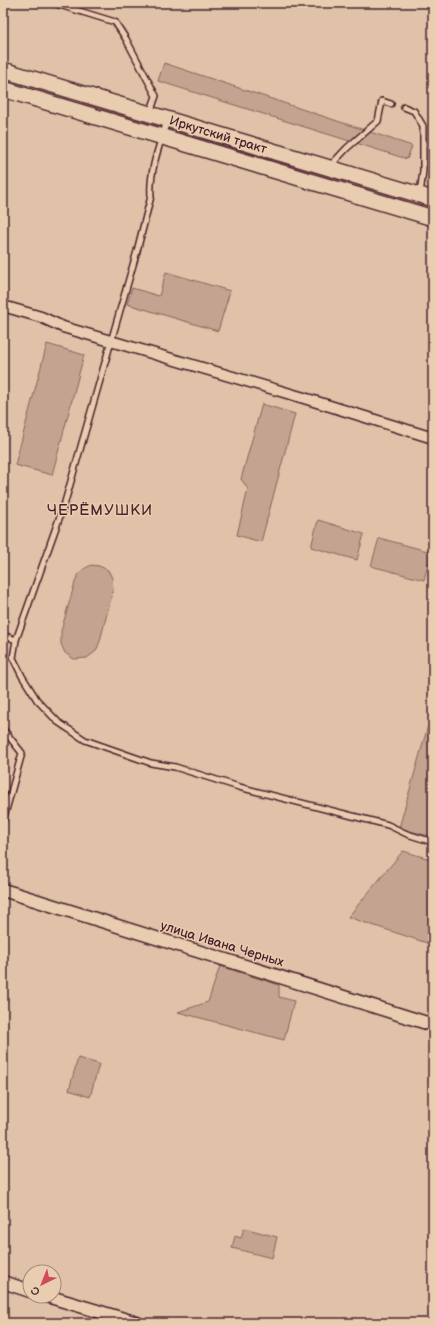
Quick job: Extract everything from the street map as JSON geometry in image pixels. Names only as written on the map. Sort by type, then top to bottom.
[{"type":"main road","name":"Иркутский тракт","points":[[3,70],[426,197]]},
{"type":"main road","name":"Иркутский тракт","points":[[3,89],[433,218]]},
{"type":"street","points":[[3,306],[41,317],[63,327],[318,402],[433,438]]},
{"type":"street","name":"улица Ивана Черных","points":[[3,890],[433,1025]]},
{"type":"street","points":[[3,1282],[22,1288]]},
{"type":"street","points":[[62,1300],[137,1323]]},
{"type":"lane","points":[[53,3],[115,22],[126,39],[156,96],[149,114]]},
{"type":"lane","points":[[328,168],[347,148],[378,121],[382,101],[391,104]]},
{"type":"lane","points":[[404,107],[414,111],[423,126],[423,171],[426,197]]},
{"type":"lane","points":[[168,120],[152,174],[150,187],[151,196],[139,244],[65,502],[16,640],[13,658],[37,700],[58,722],[85,740],[151,763],[175,767],[239,787],[388,824],[407,834],[433,842]]},
{"type":"lane","points":[[3,636],[16,640]]},
{"type":"lane","points":[[3,729],[22,753],[3,821]]},
{"type":"shaded area","points":[[164,63],[412,146],[407,159],[158,81]]},
{"type":"shaded area","points":[[433,122],[433,157],[429,123]]},
{"type":"shaded area","points":[[166,272],[230,291],[218,331],[127,304],[132,288],[159,296]]},
{"type":"shaded area","points":[[47,344],[84,355],[52,475],[15,465]]},
{"type":"shaded area","points":[[262,404],[295,414],[261,542],[237,535],[248,489],[241,479]]},
{"type":"shaded area","points":[[318,520],[364,534],[357,560],[311,547]]},
{"type":"shaded area","points":[[379,538],[431,552],[424,580],[371,566]]},
{"type":"shaded area","points":[[92,565],[108,570],[112,578],[113,590],[96,651],[87,658],[74,659],[65,653],[61,644],[61,631],[76,579],[82,570]]},
{"type":"shaded area","points":[[433,708],[433,837],[399,828]]},
{"type":"shaded area","points":[[403,851],[433,860],[433,945],[348,917]]},
{"type":"shaded area","points":[[220,966],[279,985],[279,997],[294,1001],[284,1040],[178,1012],[208,1002]]},
{"type":"shaded area","points":[[78,1058],[99,1064],[90,1097],[69,1090]]},
{"type":"shaded area","points":[[244,1228],[277,1237],[272,1258],[232,1248],[235,1236],[241,1238]]},
{"type":"district","name":"ЧЕРЁМУШКИ","points":[[100,510]]}]
